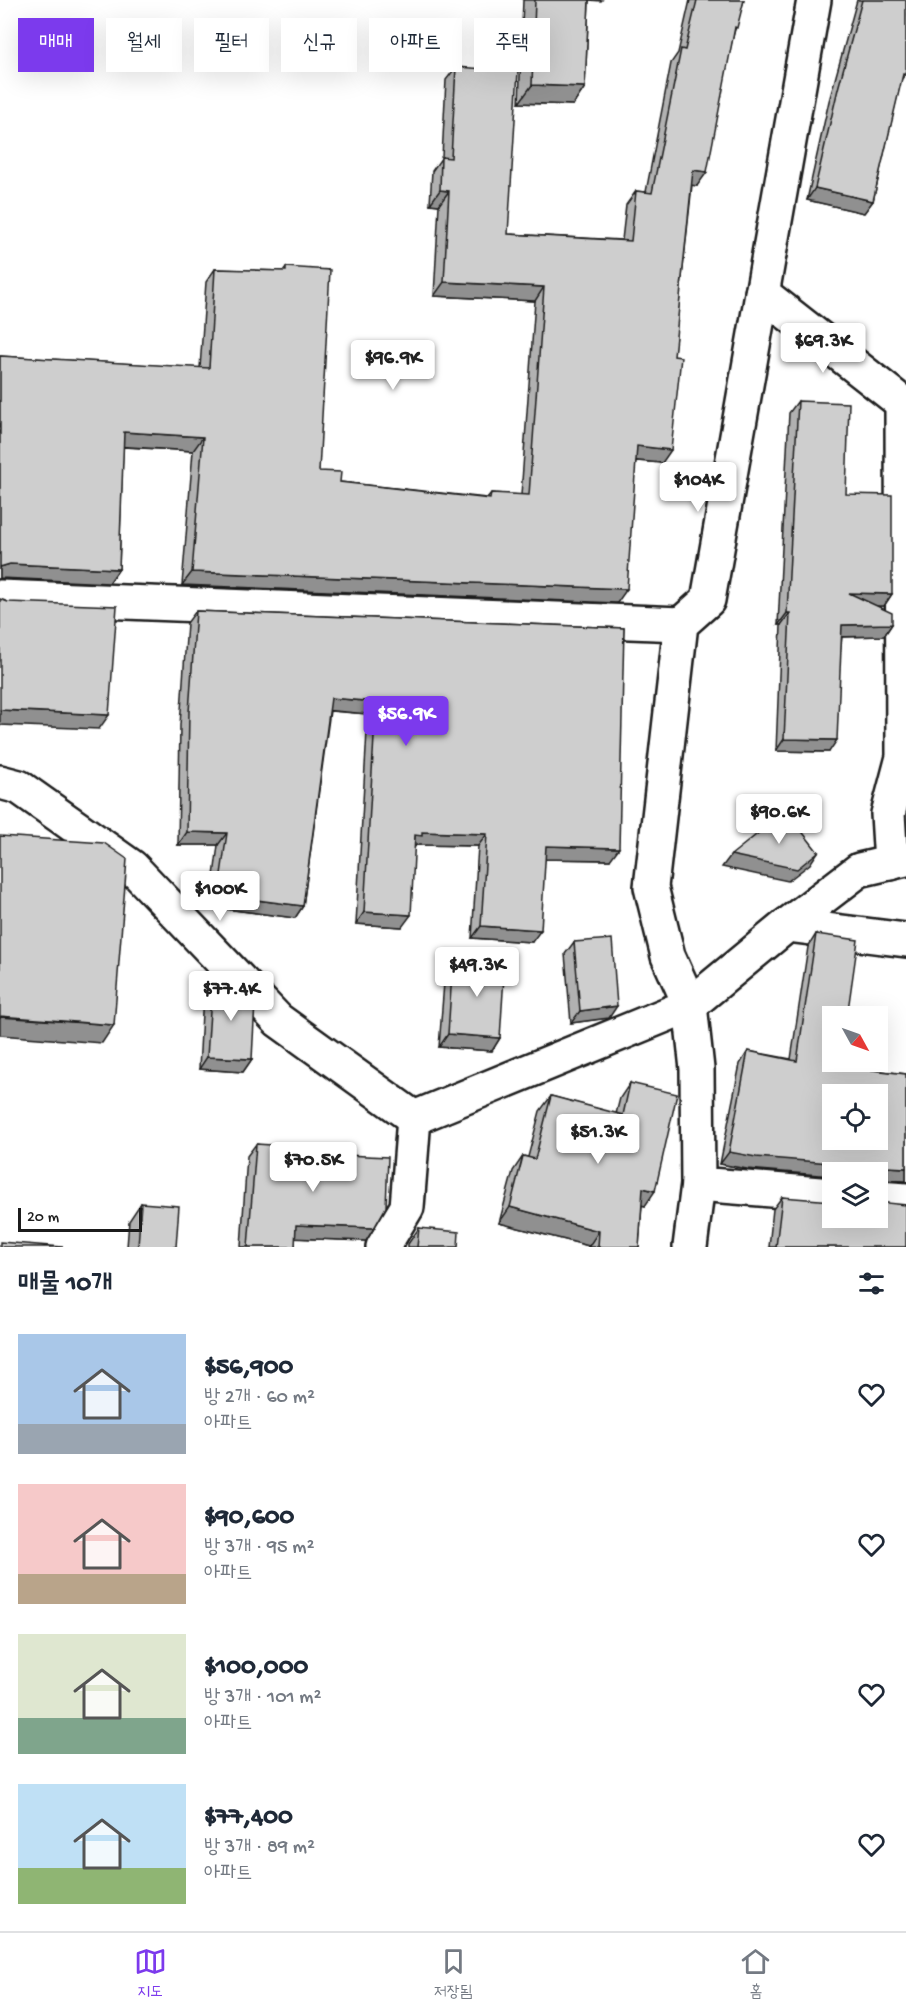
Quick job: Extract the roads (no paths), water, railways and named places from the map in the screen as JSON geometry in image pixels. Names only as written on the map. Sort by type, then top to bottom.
[{"type":"street","points":[[690,1247],[698,1184],[697,1069],[690,1005],[668,956],[651,887],[681,624],[708,600],[814,0]]},
{"type":"street","points":[[414,1118],[690,1005],[787,925],[859,870],[899,861],[888,814],[903,757],[904,406],[762,293]]},
{"type":"street","points":[[0,597],[681,624]]},
{"type":"street","points":[[0,782],[19,787],[132,867],[278,1020],[414,1118]]},
{"type":"street","points":[[787,925],[906,940]]},
{"type":"street","points":[[383,1247],[407,1207],[414,1118]]},
{"type":"street","points":[[698,1184],[822,1194]]},
{"type":"street","points":[[888,1199],[906,1200]]}]
